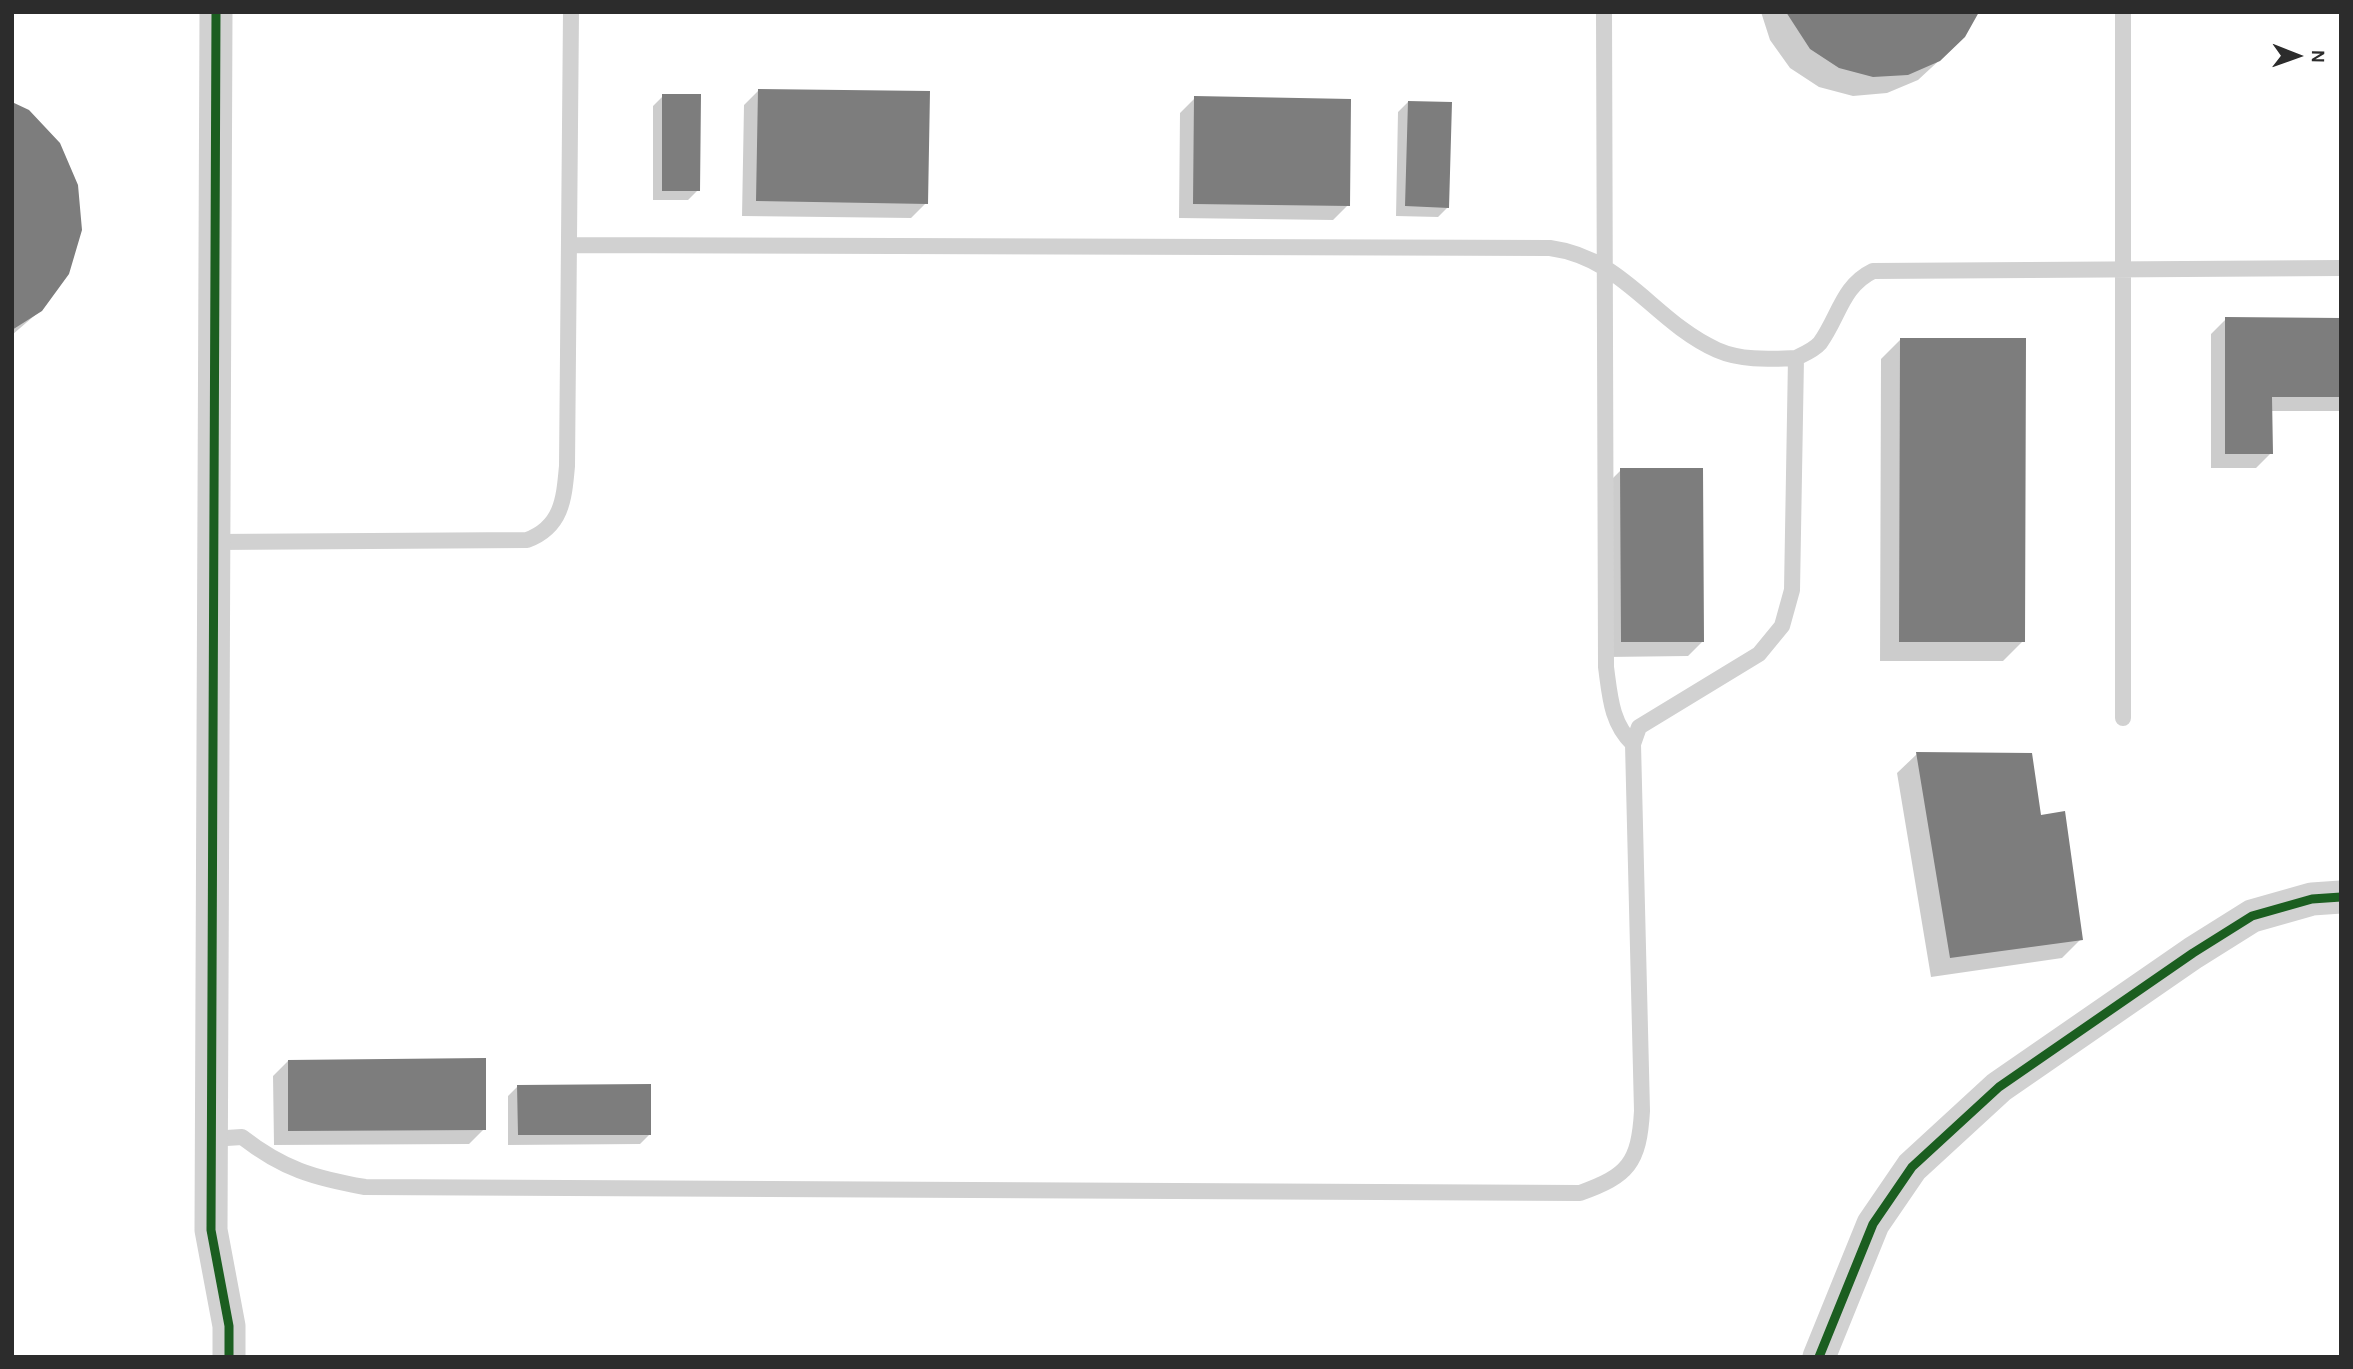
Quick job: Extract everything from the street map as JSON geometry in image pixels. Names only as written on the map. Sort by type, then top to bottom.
[{"type":"street","points":[[216,12],[211,1230],[229,1326],[229,1357]]},
{"type":"street","points":[[1819,1357],[1873,1224],[1912,1167],[1999,1087],[2193,953],[2252,916],[2312,899],[2341,897]]},
{"type":"lane","points":[[214,542],[527,540],[549,528],[559,515],[564,499],[567,467],[571,12]]},
{"type":"lane","points":[[1604,12],[1606,667],[1610,702],[1620,732],[1633,744]]},
{"type":"lane","points":[[2123,12],[2123,718]]},
{"type":"lane","points":[[569,245],[1550,248],[1581,253],[1605,265],[1690,335],[1718,351],[1755,360],[1796,358],[1818,345],[1844,296],[1858,278],[1873,271],[2341,268]]},
{"type":"lane","points":[[211,1139],[242,1137],[271,1159],[297,1172],[365,1187],[1580,1193],[1611,1182],[1630,1166],[1641,1140],[1643,1111],[1633,744],[1639,727],[1759,653],[1782,626],[1792,590],[1796,358]]},
{"type":"building","points":[[1786,12],[1979,12],[1965,37],[1940,61],[1908,75],[1873,77],[1839,68],[1810,49]]},
{"type":"building","points":[[758,89],[930,91],[928,204],[756,201]]},
{"type":"building","points":[[662,94],[701,94],[700,191],[662,191]]},
{"type":"building","points":[[1194,96],[1351,99],[1350,206],[1193,204]]},
{"type":"building","points":[[1408,101],[1452,102],[1449,208],[1405,206]]},
{"type":"building","points":[[12,102],[29,110],[60,143],[78,185],[82,230],[69,274],[42,311],[12,330]]},
{"type":"building","points":[[2225,317],[2341,318],[2341,397],[2272,397],[2273,454],[2225,454]]},
{"type":"building","points":[[1900,338],[2026,338],[2025,642],[1899,642]]},
{"type":"building","points":[[1620,468],[1703,468],[1704,642],[1621,642]]},
{"type":"building","points":[[1916,752],[2032,753],[2041,815],[2065,811],[2083,940],[1950,958]]},
{"type":"building","points":[[486,1058],[486,1130],[288,1131],[288,1060]]},
{"type":"building","points":[[651,1084],[651,1135],[518,1135],[517,1085]]},
{"type":"cycle path","points":[[216,12],[211,1230],[229,1326],[229,1357]]},
{"type":"cycle path","points":[[1819,1357],[1873,1224],[1912,1167],[1999,1087],[2193,953],[2252,916],[2312,899],[2341,897]]}]
